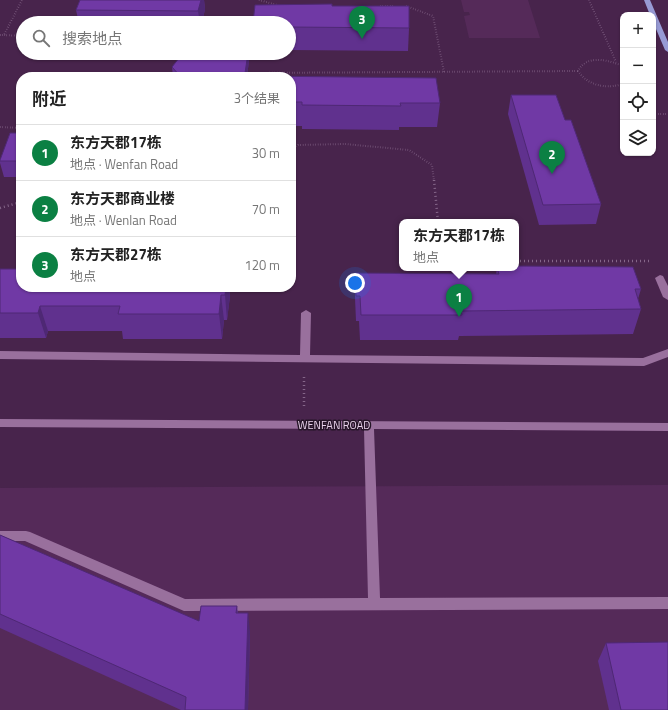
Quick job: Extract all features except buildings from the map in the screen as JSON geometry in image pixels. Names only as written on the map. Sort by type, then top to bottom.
[{"type":"main road","points":[[647,0],[668,50]]},
{"type":"street","points":[[660,278],[668,297]]},
{"type":"street","points":[[305,359],[306,313]]},
{"type":"street","points":[[0,355],[644,362],[668,353]]},
{"type":"street","name":"WENFAN ROAD","points":[[0,423],[668,427]]},
{"type":"street","points":[[369,425],[374,604]]},
{"type":"street","points":[[0,536],[26,536],[184,605],[668,603]]},
{"type":"path","points":[[4,35],[22,0]]},
{"type":"path","points":[[259,0],[282,6]]},
{"type":"path","points":[[589,0],[616,63]]},
{"type":"path","points":[[379,6],[407,6],[433,16],[444,72]]},
{"type":"path","points":[[0,35],[16,36]]},
{"type":"path","points":[[578,71],[584,63],[590,61],[608,60],[620,65]]},
{"type":"path","points":[[296,73],[578,71]]},
{"type":"path","points":[[578,71],[585,80],[593,84],[611,87],[620,85]]},
{"type":"path","points":[[656,114],[668,114]]},
{"type":"path","points":[[0,127],[16,128]]},
{"type":"path","points":[[296,146],[345,144],[409,150],[432,165],[438,219]]},
{"type":"path","points":[[0,208],[16,203]]},
{"type":"path","points":[[519,261],[654,261],[660,278]]},
{"type":"path","points":[[303,425],[305,359]]},
{"type":"shaded area","points":[[461,0],[528,0],[540,38],[469,38],[464,16],[470,15],[469,12],[464,12]]},
{"type":"shaded area","points":[[668,485],[668,710],[0,710],[0,488]]},
{"type":"place","name":"东方天郡27栋","points":[[362,39]]},
{"type":"place","name":"东方天郡商业楼","points":[[552,174]]},
{"type":"place","name":"东方天郡17栋","points":[[459,317]]}]
